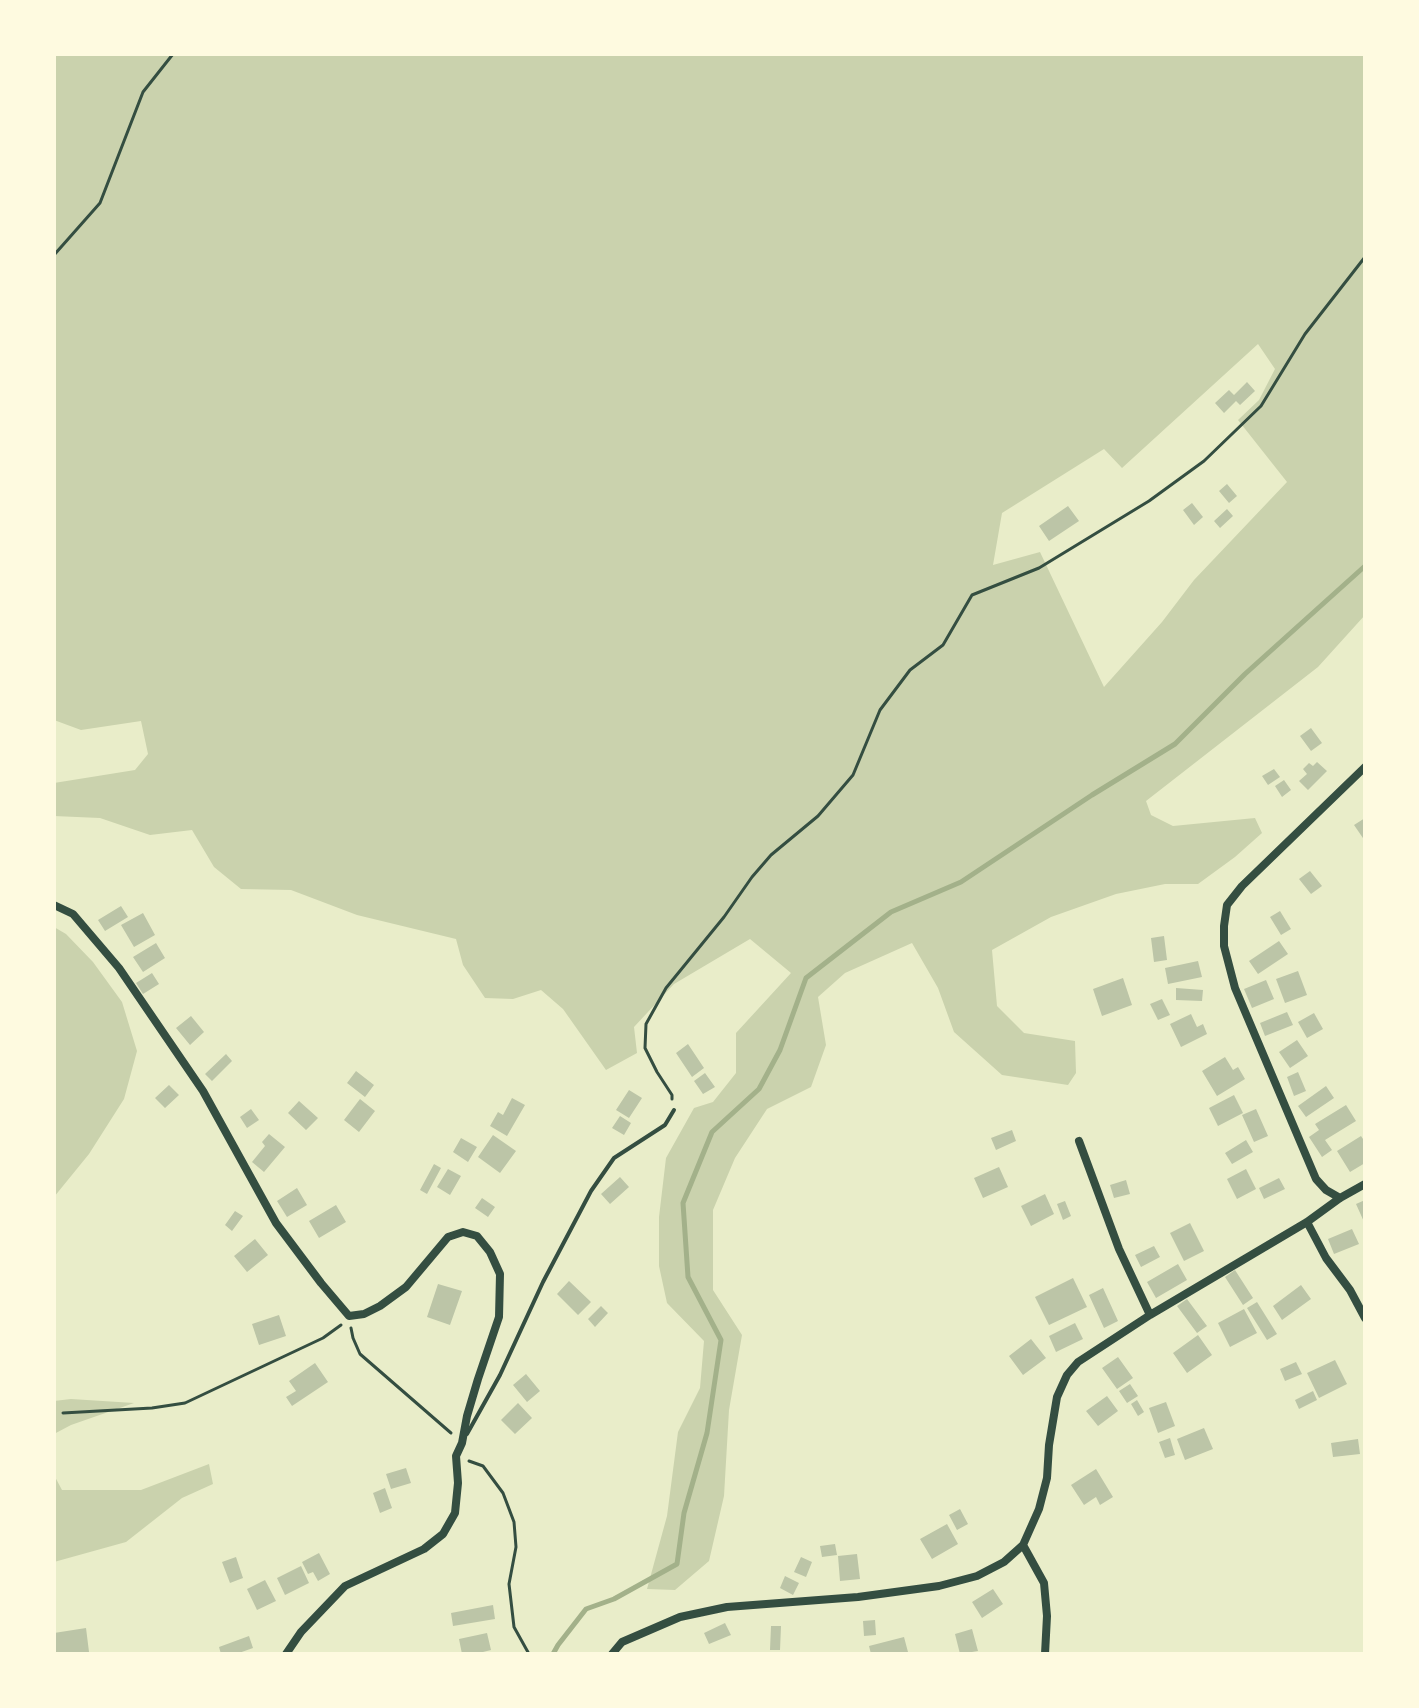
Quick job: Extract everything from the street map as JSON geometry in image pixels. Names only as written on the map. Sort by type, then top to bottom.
[{"type":"street","points":[[1340,1198],[1326,1190],[1316,1179],[1235,988],[1224,946],[1224,926],[1227,905],[1242,886],[1365,767]]},
{"type":"street","points":[[54,905],[73,914],[119,968],[203,1091],[276,1223],[349,1316],[364,1314],[380,1306],[406,1287],[448,1237],[463,1232],[477,1236],[490,1252],[500,1274],[499,1317],[456,1456],[458,1483],[455,1513],[443,1534],[424,1549],[345,1586],[301,1632],[286,1654]]},
{"type":"street","points":[[1079,1141],[1119,1249],[1150,1315]]},
{"type":"street","points":[[612,1654],[622,1642],[680,1617],[727,1607],[858,1597],[952,1583],[977,1576],[1004,1562],[1023,1545],[1039,1509],[1047,1478],[1057,1397],[1067,1375],[1078,1362],[1365,1184]]},
{"type":"street","points":[[1307,1222],[1365,1318]]},
{"type":"street","points":[[1023,1545],[1044,1583],[1047,1616],[1045,1654]]},
{"type":"lane","points":[[462,1443],[500,1375],[543,1282],[591,1191],[614,1158],[665,1125],[674,1110]]},
{"type":"path","points":[[54,255],[100,203],[143,92],[173,54]]},
{"type":"path","points":[[674,1110],[672,1095],[645,1048],[646,1024],[666,988],[752,877],[771,855],[818,816],[853,775],[880,710],[910,670],[943,645],[972,595],[1039,568],[1149,501],[1213,452],[1261,406],[1305,334],[1365,257]]},
{"type":"path","points":[[63,1413],[185,1403],[323,1338],[349,1316]]},
{"type":"path","points":[[349,1316],[360,1354],[462,1443]]},
{"type":"path","points":[[456,1456],[483,1466],[503,1493],[514,1522],[516,1547],[509,1584],[514,1627],[529,1654]]},
{"type":"green space","points":[[54,54],[1365,54],[1365,615],[1318,667],[1146,801],[1151,815],[1173,826],[1255,818],[1262,833],[1198,884],[1165,884],[1116,894],[1051,917],[992,950],[997,1006],[1024,1033],[1075,1041],[1076,1073],[1068,1085],[1002,1075],[954,1032],[938,988],[912,943],[845,973],[818,997],[826,1045],[811,1087],[767,1109],[735,1158],[713,1210],[713,1290],[742,1335],[729,1410],[724,1496],[709,1561],[675,1590],[647,1589],[667,1516],[678,1432],[700,1388],[704,1341],[667,1303],[659,1266],[659,1217],[666,1158],[694,1108],[713,1102],[736,1073],[736,1033],[791,973],[750,939],[674,984],[634,1027],[637,1053],[606,1070],[563,1009],[541,990],[513,999],[485,998],[463,965],[456,939],[357,915],[291,890],[241,889],[214,867],[192,830],[150,835],[100,818],[54,816],[54,783],[135,770],[148,754],[141,721],[81,730],[54,720]],"holes":[[[1258,344],[1275,369],[1259,400],[1238,420],[1287,482],[1194,580],[1162,622],[1104,687],[1040,552],[993,565],[1002,513],[1104,449],[1122,468]]]},
{"type":"green space","points":[[54,927],[66,934],[93,962],[122,1002],[137,1051],[124,1099],[89,1154],[54,1197]]},
{"type":"green space","points":[[71,1399],[134,1403],[54,1434],[54,1401]]},
{"type":"green space","points":[[209,1464],[213,1484],[182,1498],[126,1542],[54,1562],[54,1475],[62,1490],[141,1490]]},
{"type":"building","points":[[1247,382],[1255,391],[1240,405],[1236,401],[1224,413],[1215,403],[1229,390],[1234,395]]},
{"type":"building","points":[[1227,484],[1237,496],[1229,503],[1219,491]]},
{"type":"building","points":[[1192,503],[1203,517],[1194,525],[1183,510]]},
{"type":"building","points":[[1068,506],[1079,521],[1049,541],[1039,526]]},
{"type":"building","points":[[1227,509],[1233,516],[1220,528],[1214,521]]},
{"type":"building","points":[[1311,728],[1322,743],[1311,751],[1300,736]]},
{"type":"building","points":[[1317,762],[1327,771],[1308,790],[1299,781],[1307,774],[1303,769],[1309,763],[1313,766]]},
{"type":"building","points":[[1274,769],[1280,777],[1268,785],[1262,776]]},
{"type":"building","points":[[1284,780],[1291,790],[1282,797],[1275,786]]},
{"type":"building","points":[[1365,818],[1365,841],[1354,825]]},
{"type":"building","points":[[1310,871],[1322,886],[1311,894],[1299,879]]},
{"type":"building","points":[[121,906],[128,917],[105,931],[98,920]]},
{"type":"building","points":[[1280,911],[1291,929],[1281,935],[1270,917]]},
{"type":"building","points":[[143,913],[155,935],[134,947],[121,925]]},
{"type":"building","points":[[1164,936],[1167,960],[1154,962],[1151,938]]},
{"type":"building","points":[[1279,941],[1288,954],[1258,974],[1249,961]]},
{"type":"building","points":[[156,943],[165,958],[143,972],[133,957]]},
{"type":"building","points":[[1198,961],[1202,977],[1168,984],[1165,968]]},
{"type":"building","points":[[1298,971],[1307,995],[1285,1003],[1276,979]]},
{"type":"building","points":[[152,973],[159,984],[143,994],[136,983]]},
{"type":"building","points":[[1123,978],[1132,1005],[1102,1016],[1093,989]]},
{"type":"building","points":[[1266,980],[1274,999],[1252,1008],[1244,989]]},
{"type":"building","points":[[1176,988],[1203,990],[1202,1001],[1176,1000]]},
{"type":"building","points":[[1162,999],[1170,1015],[1158,1020],[1150,1004]]},
{"type":"building","points":[[1287,1012],[1293,1025],[1265,1036],[1260,1023]]},
{"type":"building","points":[[1314,1013],[1323,1029],[1307,1038],[1298,1022]]},
{"type":"building","points":[[1191,1014],[1197,1027],[1203,1024],[1207,1034],[1181,1047],[1170,1024]]},
{"type":"building","points":[[191,1016],[204,1032],[190,1045],[176,1028]]},
{"type":"building","points":[[1297,1040],[1308,1056],[1290,1068],[1279,1052]]},
{"type":"building","points":[[688,1044],[704,1068],[692,1077],[676,1053]]},
{"type":"building","points":[[226,1054],[232,1061],[212,1081],[205,1074]]},
{"type":"building","points":[[1225,1057],[1233,1070],[1238,1067],[1245,1079],[1217,1096],[1202,1071]]},
{"type":"building","points":[[356,1071],[374,1085],[365,1097],[347,1083]]},
{"type":"building","points":[[1298,1072],[1306,1091],[1294,1096],[1287,1077]]},
{"type":"building","points":[[705,1073],[715,1087],[703,1094],[694,1081]]},
{"type":"building","points":[[169,1085],[179,1095],[165,1108],[155,1098]]},
{"type":"building","points":[[1326,1086],[1334,1098],[1306,1117],[1298,1106]]},
{"type":"building","points":[[629,1090],[642,1098],[629,1118],[616,1110]]},
{"type":"building","points":[[1234,1095],[1243,1113],[1218,1126],[1209,1108]]},
{"type":"building","points":[[512,1098],[525,1105],[507,1136],[490,1126],[498,1112],[503,1115]]},
{"type":"building","points":[[360,1099],[375,1111],[359,1132],[344,1120]]},
{"type":"building","points":[[299,1101],[318,1118],[306,1130],[288,1113]]},
{"type":"building","points":[[1346,1105],[1356,1121],[1325,1140],[1332,1150],[1322,1157],[1309,1137],[1319,1130],[1315,1124]]},
{"type":"building","points":[[251,1109],[259,1120],[247,1128],[240,1117]]},
{"type":"building","points":[[1256,1109],[1268,1136],[1254,1142],[1242,1115]]},
{"type":"building","points":[[620,1116],[631,1123],[624,1135],[612,1128]]},
{"type":"building","points":[[1012,1130],[1016,1141],[996,1150],[991,1138]]},
{"type":"building","points":[[269,1134],[285,1147],[264,1172],[252,1162],[265,1146],[262,1142]]},
{"type":"building","points":[[493,1135],[516,1151],[500,1173],[478,1157]]},
{"type":"building","points":[[1361,1136],[1365,1142],[1365,1163],[1350,1172],[1337,1151]]},
{"type":"building","points":[[461,1138],[477,1147],[468,1162],[453,1152]]},
{"type":"building","points":[[1246,1140],[1253,1152],[1232,1164],[1225,1153]]},
{"type":"building","points":[[434,1164],[441,1168],[427,1194],[420,1190]]},
{"type":"building","points":[[999,1167],[1008,1187],[983,1198],[974,1178]]},
{"type":"building","points":[[448,1169],[461,1176],[450,1195],[437,1187]]},
{"type":"building","points":[[1246,1169],[1256,1189],[1237,1199],[1227,1179]]},
{"type":"building","points":[[620,1177],[629,1187],[610,1204],[601,1194]]},
{"type":"building","points":[[1279,1178],[1285,1189],[1264,1199],[1259,1188]]},
{"type":"building","points":[[1126,1180],[1130,1194],[1114,1198],[1110,1185]]},
{"type":"building","points":[[297,1188],[307,1205],[287,1217],[277,1201]]},
{"type":"building","points":[[1045,1194],[1054,1214],[1031,1226],[1021,1206]]},
{"type":"building","points":[[482,1198],[495,1207],[488,1217],[475,1208]]},
{"type":"building","points":[[1365,1200],[1365,1224],[1356,1204]]},
{"type":"building","points":[[1065,1201],[1071,1216],[1063,1220],[1057,1204]]},
{"type":"building","points":[[336,1205],[346,1222],[319,1238],[309,1221]]},
{"type":"building","points":[[235,1211],[243,1216],[232,1231],[225,1225]]},
{"type":"building","points":[[1190,1223],[1204,1251],[1184,1261],[1170,1233]]},
{"type":"building","points":[[1352,1229],[1359,1244],[1334,1254],[1328,1239]]},
{"type":"building","points":[[255,1239],[268,1255],[247,1272],[234,1256]]},
{"type":"building","points":[[1154,1246],[1160,1257],[1141,1267],[1135,1255]]},
{"type":"building","points":[[1178,1264],[1187,1280],[1156,1298],[1147,1282]]},
{"type":"building","points":[[1235,1270],[1253,1298],[1243,1305],[1225,1277]]},
{"type":"building","points":[[1073,1278],[1087,1307],[1049,1325],[1035,1297]]},
{"type":"building","points":[[569,1281],[591,1302],[578,1315],[557,1294]]},
{"type":"building","points":[[438,1284],[462,1291],[450,1325],[427,1317]]},
{"type":"building","points":[[1301,1285],[1311,1299],[1282,1320],[1273,1306]]},
{"type":"building","points":[[1103,1288],[1118,1321],[1104,1328],[1089,1295]]},
{"type":"building","points":[[1187,1299],[1207,1326],[1197,1333],[1177,1306]]},
{"type":"building","points":[[1257,1302],[1277,1334],[1267,1340],[1247,1308]]},
{"type":"building","points":[[601,1306],[608,1313],[595,1327],[588,1319]]},
{"type":"building","points":[[1244,1309],[1257,1333],[1230,1347],[1218,1323]]},
{"type":"building","points":[[279,1315],[286,1336],[259,1345],[252,1324]]},
{"type":"building","points":[[1075,1323],[1083,1339],[1056,1352],[1049,1336]]},
{"type":"building","points":[[1198,1335],[1212,1355],[1187,1373],[1173,1353]]},
{"type":"building","points":[[1031,1339],[1046,1358],[1023,1375],[1009,1356]]},
{"type":"building","points":[[1118,1357],[1133,1378],[1117,1389],[1102,1368]]},
{"type":"building","points":[[1335,1360],[1347,1384],[1319,1398],[1307,1373]]},
{"type":"building","points":[[1296,1362],[1302,1374],[1285,1381],[1280,1369]]},
{"type":"building","points":[[315,1363],[328,1382],[292,1406],[286,1397],[296,1391],[289,1381]]},
{"type":"building","points":[[526,1374],[540,1391],[527,1402],[513,1385]]},
{"type":"building","points":[[1130,1384],[1138,1396],[1127,1403],[1119,1391]]},
{"type":"building","points":[[1313,1391],[1317,1400],[1299,1409],[1295,1400]]},
{"type":"building","points":[[1107,1396],[1118,1411],[1098,1426],[1086,1411]]},
{"type":"building","points":[[1137,1400],[1144,1412],[1138,1416],[1131,1404]]},
{"type":"building","points":[[1166,1402],[1175,1426],[1158,1433],[1149,1408]]},
{"type":"building","points":[[518,1403],[532,1418],[515,1434],[501,1420]]},
{"type":"building","points":[[1204,1428],[1213,1449],[1185,1460],[1177,1439]]},
{"type":"building","points":[[1170,1438],[1175,1455],[1165,1458],[1159,1442]]},
{"type":"building","points":[[1358,1439],[1360,1454],[1333,1457],[1331,1443]]},
{"type":"building","points":[[406,1468],[411,1483],[391,1489],[386,1474]]},
{"type":"building","points":[[1096,1469],[1113,1497],[1100,1505],[1096,1497],[1084,1505],[1071,1485]]},
{"type":"building","points":[[385,1488],[392,1508],[380,1513],[373,1493]]},
{"type":"building","points":[[960,1509],[968,1524],[957,1530],[949,1515]]},
{"type":"building","points":[[947,1524],[958,1544],[932,1559],[920,1539]]},
{"type":"building","points":[[835,1544],[837,1555],[822,1557],[820,1546]]},
{"type":"building","points":[[319,1553],[330,1574],[318,1581],[313,1572],[308,1574],[302,1562]]},
{"type":"building","points":[[857,1554],[860,1579],[840,1581],[838,1556]]},
{"type":"building","points":[[236,1557],[243,1578],[230,1583],[222,1562]]},
{"type":"building","points":[[801,1557],[812,1562],[806,1577],[794,1572]]},
{"type":"building","points":[[301,1566],[309,1583],[285,1595],[277,1578]]},
{"type":"building","points":[[785,1576],[799,1583],[793,1595],[780,1588]]},
{"type":"building","points":[[265,1580],[276,1601],[257,1610],[247,1589]]},
{"type":"building","points":[[993,1589],[1003,1604],[982,1618],[972,1602]]},
{"type":"building","points":[[493,1605],[495,1619],[453,1626],[451,1613]]},
{"type":"building","points":[[875,1620],[876,1635],[864,1636],[863,1621]]},
{"type":"building","points":[[725,1623],[731,1635],[709,1644],[704,1633]]},
{"type":"building","points":[[771,1626],[781,1626],[780,1650],[770,1650]]},
{"type":"building","points":[[86,1628],[89,1652],[54,1654],[54,1633]]},
{"type":"building","points":[[972,1629],[978,1651],[960,1654],[955,1634]]},
{"type":"building","points":[[487,1633],[491,1650],[462,1654],[459,1639]]},
{"type":"building","points":[[249,1636],[253,1648],[236,1654],[221,1654],[219,1647]]},
{"type":"building","points":[[904,1637],[908,1652],[871,1654],[869,1646]]},
{"type":"waterway","points":[[553,1654],[586,1609],[614,1599],[677,1564],[684,1513],[707,1433],[721,1340],[688,1277],[683,1203],[712,1132],[759,1089],[780,1050],[806,978],[891,912],[961,882],[1175,744],[1245,674],[1365,566]]}]
